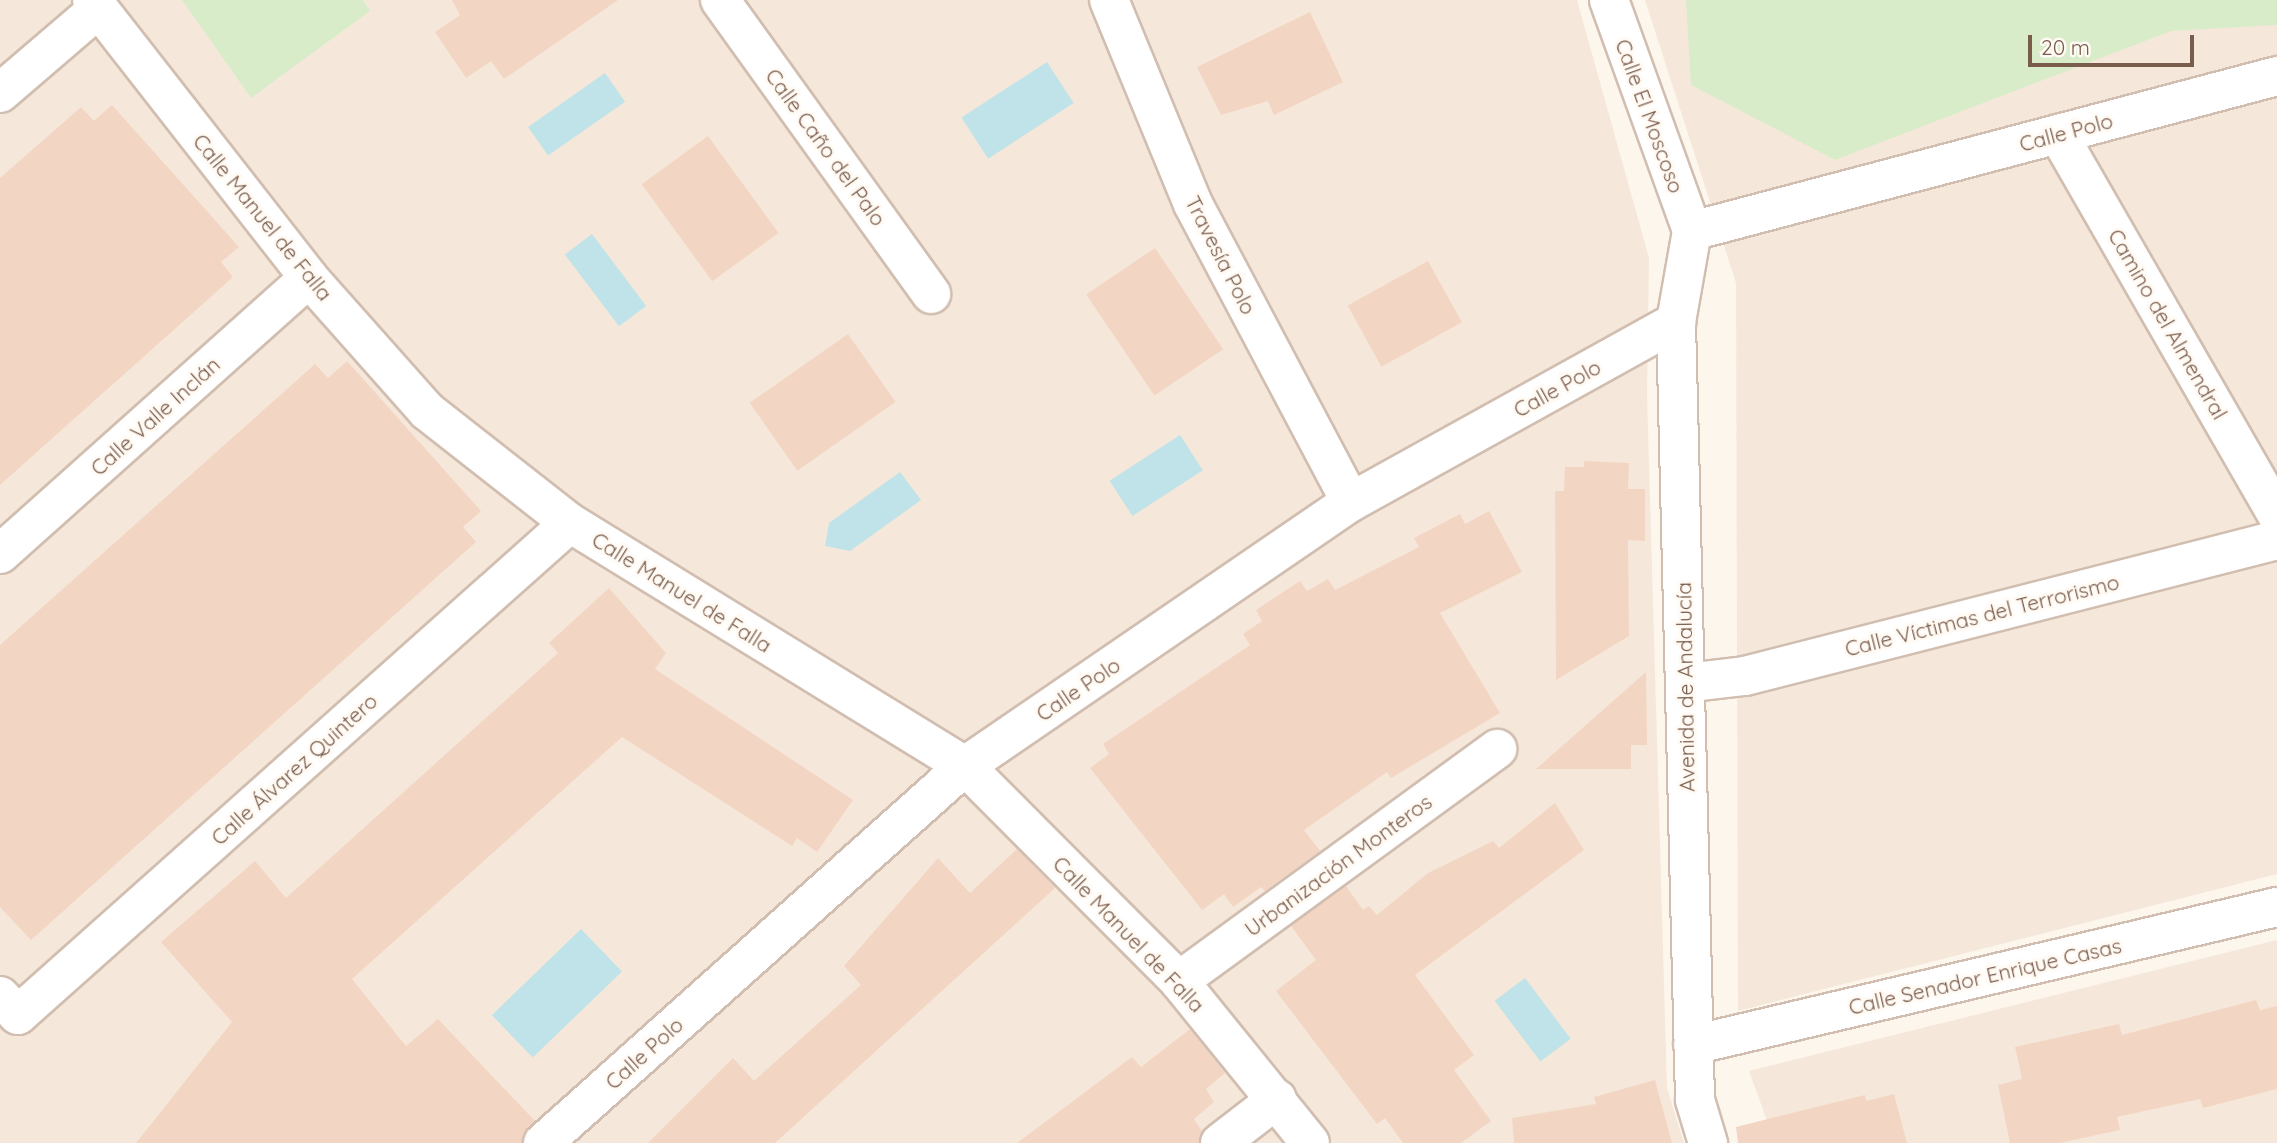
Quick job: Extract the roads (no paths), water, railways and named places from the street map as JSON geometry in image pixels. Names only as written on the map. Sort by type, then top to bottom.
[{"type":"street","name":"Calle Caño del Palo","points":[[720,0],[931,294]]},
{"type":"street","name":"Travesía Polo","points":[[1109,0],[1193,204],[1351,502]]},
{"type":"street","name":"Calle El Moscoso","points":[[1609,0],[1692,231]]},
{"type":"street","points":[[0,93],[95,4]]},
{"type":"street","name":"Calle Manuel de Falla","points":[[95,4],[309,278],[427,411],[570,523],[965,766],[1179,981],[1310,1143]]},
{"type":"street","name":"Calle Polo","points":[[1692,231],[2277,76]]},
{"type":"street","name":"Camino del Almendral","points":[[2058,134],[2277,515]]},
{"type":"street","name":"Avenida de Andalucía","points":[[1692,231],[1676,322],[1695,1100],[1708,1143]]},
{"type":"street","name":"Calle Valle Inclán","points":[[0,554],[309,278]]},
{"type":"street","name":"Calle Polo","points":[[542,1143],[965,766],[1351,502],[1676,322]]},
{"type":"street","name":"Calle Álvarez Quintero","points":[[9,1005],[570,523]]},
{"type":"street","name":"Calle Víctimas del Terrorismo","points":[[1685,683],[1745,676],[2277,540]]},
{"type":"street","name":"Urbanización Monteros","points":[[1179,981],[1497,748]]},
{"type":"street","name":"Calle Senador Enrique Casas","points":[[1693,1045],[2277,906]]},
{"type":"street","points":[[1220,1143],[1277,1099]]},
{"type":"water","points":[[1047,62],[1074,103],[988,159],[961,118]]},
{"type":"water","points":[[605,73],[625,102],[548,156],[528,127]]},
{"type":"water","points":[[592,234],[646,306],[619,326],[565,254]]},
{"type":"water","points":[[1180,435],[1203,470],[1132,516],[1110,481]]},
{"type":"water","points":[[900,472],[921,500],[850,551],[825,546],[829,523]]},
{"type":"water","points":[[581,929],[622,971],[533,1058],[492,1015]]},
{"type":"water","points":[[1525,978],[1571,1039],[1540,1062],[1495,1001]]}]
